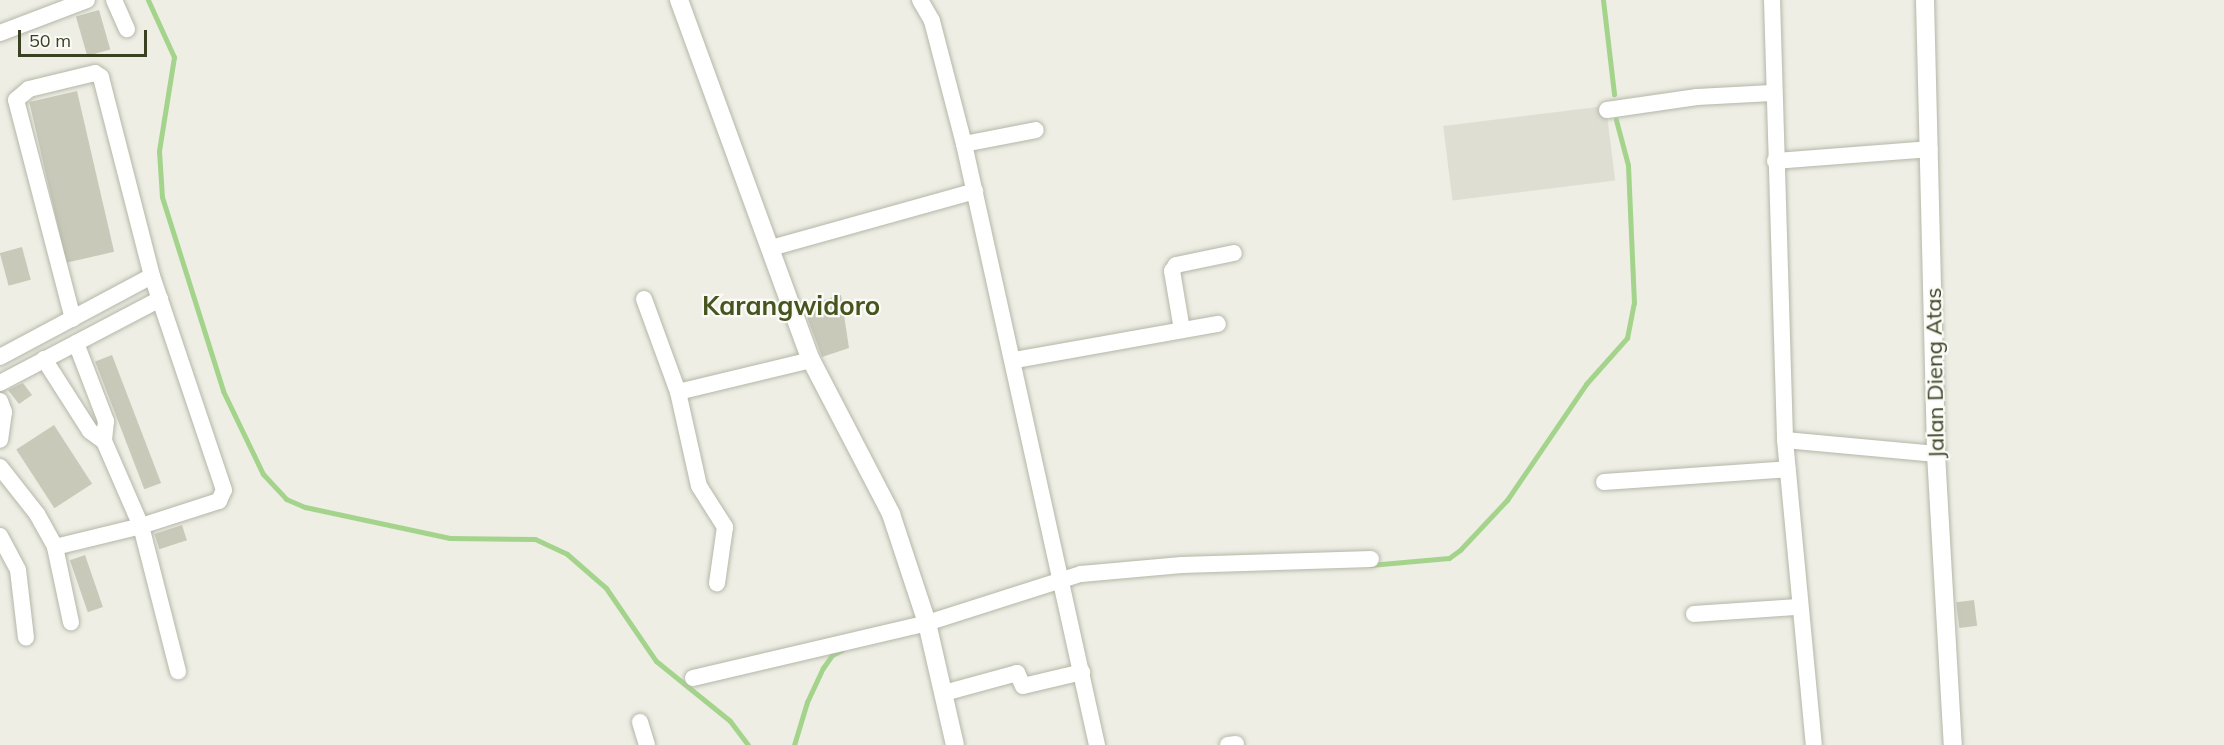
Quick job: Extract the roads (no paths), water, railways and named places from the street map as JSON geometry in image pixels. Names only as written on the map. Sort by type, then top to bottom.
[{"type":"street","points":[[0,33],[87,0]]},
{"type":"street","points":[[114,0],[127,29]]},
{"type":"street","points":[[680,0],[811,360],[891,514],[927,623],[955,745]]},
{"type":"street","points":[[920,0],[932,21],[964,144],[1015,360],[1097,745]]},
{"type":"street","points":[[1772,0],[1785,440],[1798,607],[1814,745]]},
{"type":"street","name":"Jalan Dieng Atas","points":[[1925,0],[1936,454],[1953,745]]},
{"type":"street","points":[[55,547],[141,526],[219,501],[224,490],[152,276],[101,77],[85,74],[20,93],[16,100],[73,319]]},
{"type":"street","points":[[1607,110],[1697,97],[1773,93]]},
{"type":"street","points":[[964,144],[1036,130]]},
{"type":"street","points":[[1775,161],[1930,149]]},
{"type":"street","points":[[771,248],[975,191]]},
{"type":"street","points":[[1182,330],[1172,270],[1176,265],[1234,254]]},
{"type":"street","points":[[0,357],[152,276]]},
{"type":"street","points":[[0,383],[160,299]]},
{"type":"street","points":[[644,299],[678,392],[699,486],[725,527],[717,582]]},
{"type":"street","points":[[102,304],[110,325]]},
{"type":"street","points":[[1015,360],[1218,324]]},
{"type":"street","points":[[76,343],[106,421],[104,441],[141,526],[178,671]]},
{"type":"street","points":[[44,359],[90,431],[104,441]]},
{"type":"street","points":[[678,392],[811,360]]},
{"type":"street","points":[[0,401],[4,412],[0,440]]},
{"type":"street","points":[[1785,440],[1936,454]]},
{"type":"street","points":[[0,467],[37,514],[55,547],[71,622]]},
{"type":"street","points":[[1604,482],[1788,469]]},
{"type":"street","points":[[0,537],[18,570],[26,638]]},
{"type":"street","points":[[693,678],[927,623],[1082,574],[1129,569],[1371,559]]},
{"type":"street","points":[[1694,614],[1798,607]]},
{"type":"street","points":[[944,693],[1017,673],[1023,686],[1082,672]]},
{"type":"street","points":[[640,722],[646,745]]},
{"type":"waterway","points":[[148,0],[174,57],[159,151],[162,197],[223,391],[263,474],[286,499],[305,507],[450,538],[535,539],[567,554],[606,588],[656,661],[730,721],[748,745]]},
{"type":"waterway","points":[[1603,0],[1614,94]]},
{"type":"waterway","points":[[1370,565],[1449,558],[1460,550],[1507,500],[1586,384],[1627,338],[1634,303],[1628,165],[1616,120]]},
{"type":"waterway","points":[[794,745],[807,702],[823,668],[832,655],[842,650]]},
{"type":"district","name":"Karangwidoro","points":[[791,306]]}]
